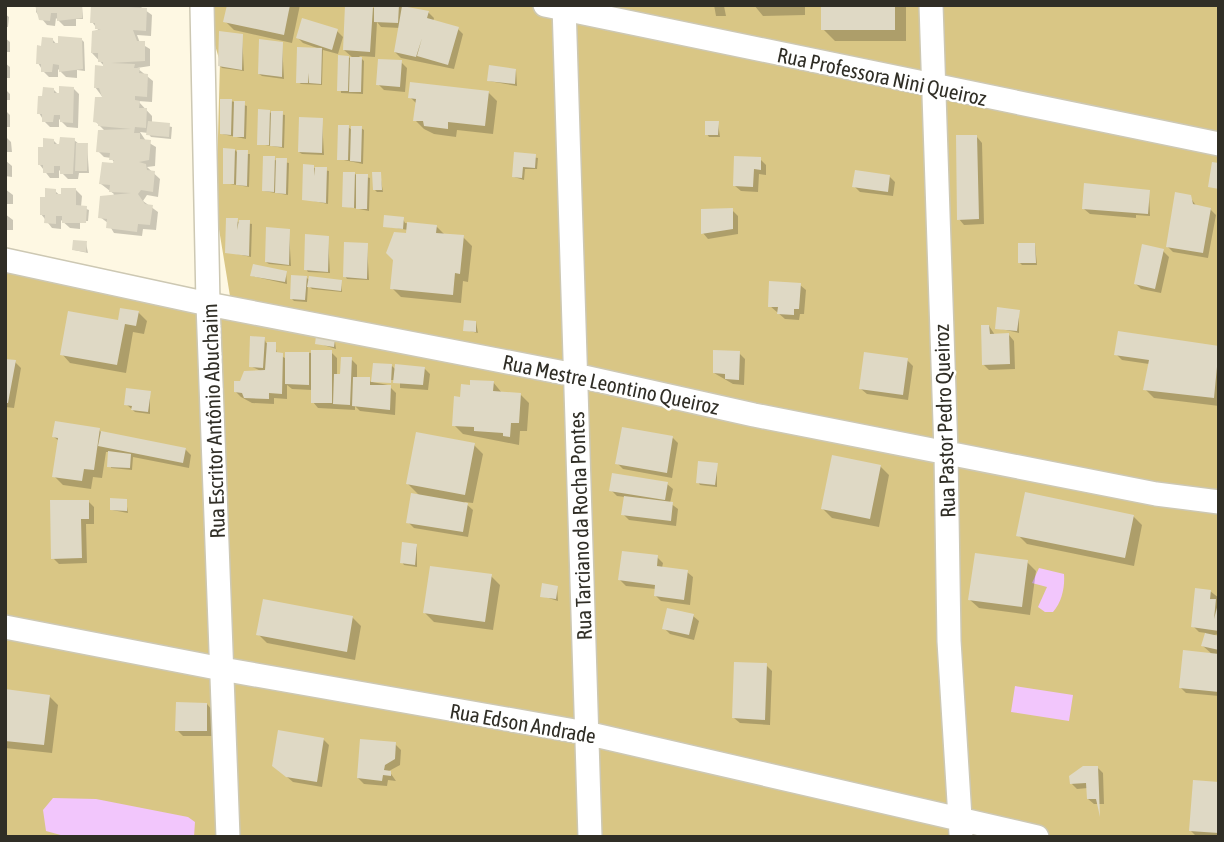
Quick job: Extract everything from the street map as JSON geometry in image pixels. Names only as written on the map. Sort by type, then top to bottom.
[{"type":"street","name":"Rua Escritor Antônio Abuchaim","points":[[202,5],[208,304],[228,837]]},
{"type":"street","name":"Rua Pastor Pedro Queiroz","points":[[931,5],[946,452],[948,641],[961,829]]},
{"type":"street","name":"Rua Professora Nini Queiroz","points":[[558,7],[1219,144]]},
{"type":"street","name":"Rua Tarciano da Rocha Pontes","points":[[558,7],[575,375],[590,837]]},
{"type":"street","name":"Rua Mestre Leontino Queiroz","points":[[5,260],[208,304],[575,375],[754,415],[1156,494],[1219,502]]},
{"type":"street","name":"Rua Edson Andrade","points":[[5,627],[222,669],[586,733],[961,829],[1037,837]]},
{"type":"shaded area","points":[[203,5],[1219,5],[1219,837],[5,837],[5,250],[230,296],[216,211],[220,62]]},
{"type":"shaded area","points":[[1039,568],[1064,574],[1062,594],[1053,612],[1045,612],[1038,607],[1047,587],[1032,583]]},
{"type":"shaded area","points":[[1015,686],[1073,695],[1069,721],[1011,712]]},
{"type":"shaded area","points":[[53,798],[96,799],[188,817],[195,822],[194,837],[68,837],[46,831],[43,810]]},
{"type":"building","points":[[35,5],[82,5],[82,18],[57,21],[57,13],[51,13],[50,21],[39,20]]},
{"type":"building","points":[[91,5],[147,8],[146,31],[133,30],[137,41],[145,41],[145,61],[111,63],[135,64],[134,68],[140,68],[139,73],[148,74],[147,97],[135,96],[135,100],[140,101],[139,108],[147,108],[146,128],[135,127],[134,133],[140,133],[140,139],[151,140],[149,160],[139,162],[146,164],[147,170],[155,171],[153,192],[141,190],[138,194],[145,204],[153,205],[150,225],[138,224],[137,232],[106,228],[107,219],[98,218],[100,196],[131,193],[109,192],[110,185],[99,184],[102,162],[113,163],[114,160],[109,160],[110,153],[96,152],[98,130],[131,129],[98,126],[98,123],[93,122],[95,97],[102,97],[99,88],[94,88],[95,65],[103,66],[103,62],[98,62],[98,53],[91,53],[92,31],[101,29],[95,29],[95,23],[90,23]]},
{"type":"building","points":[[227,5],[290,5],[284,35],[223,22]]},
{"type":"building","points":[[345,5],[373,7],[370,52],[343,50]]},
{"type":"building","points":[[374,5],[399,5],[398,23],[374,22]]},
{"type":"building","points":[[821,5],[895,5],[895,30],[821,30]]},
{"type":"building","points":[[402,6],[429,11],[427,18],[459,27],[448,65],[417,56],[422,38],[416,57],[394,52]]},
{"type":"building","points":[[302,18],[338,29],[332,50],[296,38]]},
{"type":"building","points":[[219,31],[243,34],[242,70],[218,66]]},
{"type":"building","points":[[58,36],[82,38],[83,69],[59,72],[59,65],[53,64],[52,72],[41,72],[41,64],[36,64],[37,45],[41,46],[42,37],[53,38],[53,43],[58,43]]},
{"type":"building","points":[[259,39],[283,42],[282,77],[258,74]]},
{"type":"building","points":[[297,47],[322,48],[321,84],[309,83],[309,73],[308,83],[296,83]]},
{"type":"building","points":[[338,55],[349,56],[348,91],[337,91]]},
{"type":"building","points":[[350,57],[362,57],[361,92],[349,92]]},
{"type":"building","points":[[378,59],[402,60],[400,87],[376,85]]},
{"type":"building","points":[[489,65],[516,69],[515,84],[487,81]]},
{"type":"building","points":[[410,82],[489,91],[485,126],[448,122],[448,129],[424,126],[423,121],[413,121],[416,99],[408,98]]},
{"type":"building","points":[[59,86],[74,87],[73,123],[60,122],[60,115],[54,115],[53,122],[42,122],[42,114],[37,114],[38,96],[42,96],[43,87],[54,88],[54,93],[59,93]]},
{"type":"building","points":[[220,99],[232,99],[231,135],[220,134]]},
{"type":"building","points":[[234,101],[245,101],[244,137],[233,137]]},
{"type":"building","points":[[258,109],[270,110],[269,145],[257,145]]},
{"type":"building","points":[[271,111],[283,111],[282,147],[270,146]]},
{"type":"building","points":[[299,117],[323,118],[322,153],[298,152]]},
{"type":"building","points":[[148,121],[170,123],[169,137],[146,135]]},
{"type":"building","points":[[705,121],[719,121],[718,135],[705,135]]},
{"type":"building","points":[[338,125],[349,125],[348,160],[337,160]]},
{"type":"building","points":[[351,126],[362,126],[361,162],[350,161]]},
{"type":"building","points":[[956,135],[977,135],[979,219],[957,220]]},
{"type":"building","points":[[60,137],[75,138],[73,174],[60,174],[60,166],[54,166],[54,173],[43,173],[43,165],[38,165],[38,147],[43,147],[43,138],[54,139],[54,144],[59,144]]},
{"type":"building","points":[[76,143],[88,143],[87,171],[75,171]]},
{"type":"building","points":[[223,148],[235,149],[234,184],[223,184]]},
{"type":"building","points":[[237,150],[248,150],[247,186],[236,185]]},
{"type":"building","points":[[514,152],[536,154],[535,168],[523,167],[522,178],[512,177]]},
{"type":"building","points":[[263,156],[275,156],[274,192],[262,191]]},
{"type":"building","points":[[734,156],[761,157],[761,170],[754,169],[753,187],[733,186]]},
{"type":"building","points":[[276,158],[287,158],[286,194],[275,193]]},
{"type":"building","points":[[1212,162],[1219,163],[1219,189],[1208,187]]},
{"type":"building","points":[[303,164],[314,165],[314,176],[315,167],[327,167],[326,203],[302,200]]},
{"type":"building","points":[[855,170],[890,175],[888,192],[852,187]]},
{"type":"building","points":[[343,172],[355,172],[354,208],[342,207]]},
{"type":"building","points":[[372,172],[381,172],[382,190],[373,190]]},
{"type":"building","points":[[356,174],[368,174],[367,209],[356,209]]},
{"type":"building","points":[[1084,183],[1150,190],[1148,214],[1082,209]]},
{"type":"building","points":[[45,188],[56,189],[56,194],[61,194],[61,188],[76,188],[76,205],[87,206],[86,223],[62,223],[62,216],[56,216],[56,224],[44,223],[45,215],[40,215],[40,197],[45,197]]},
{"type":"building","points":[[1175,192],[1191,195],[1193,204],[1211,208],[1203,253],[1166,247]]},
{"type":"building","points":[[733,208],[733,229],[701,234],[701,209]]},
{"type":"building","points":[[384,215],[404,217],[403,229],[383,227]]},
{"type":"building","points":[[226,218],[238,218],[237,230],[239,220],[250,220],[249,256],[225,253]]},
{"type":"building","points":[[407,222],[437,225],[436,233],[464,235],[460,274],[455,273],[453,295],[390,289],[393,260],[386,253],[394,232],[406,233]]},
{"type":"building","points":[[266,227],[290,229],[289,265],[265,262]]},
{"type":"building","points":[[305,234],[329,236],[328,272],[304,270]]},
{"type":"building","points":[[73,240],[87,241],[86,252],[72,250]]},
{"type":"building","points":[[344,242],[368,243],[367,279],[343,277]]},
{"type":"building","points":[[1018,243],[1035,243],[1036,263],[1018,263]]},
{"type":"building","points":[[1142,244],[1164,249],[1155,289],[1134,284]]},
{"type":"building","points":[[253,264],[287,271],[285,282],[250,276]]},
{"type":"building","points":[[291,275],[307,276],[305,300],[290,299]]},
{"type":"building","points":[[309,276],[342,280],[341,291],[307,287]]},
{"type":"building","points":[[769,281],[801,283],[799,309],[794,309],[794,315],[777,314],[778,307],[768,307]]},
{"type":"building","points":[[997,307],[1020,310],[1017,331],[995,329]]},
{"type":"building","points":[[120,308],[139,311],[136,326],[125,324],[117,365],[60,355],[68,311],[118,320]]},
{"type":"building","points":[[464,320],[476,321],[476,332],[463,331]]},
{"type":"building","points":[[981,325],[989,325],[990,334],[1009,333],[1010,364],[982,365]]},
{"type":"building","points":[[1118,331],[1219,346],[1214,398],[1143,390],[1149,360],[1114,355]]},
{"type":"building","points":[[250,336],[265,337],[263,368],[249,367]]},
{"type":"building","points":[[316,336],[335,340],[334,347],[315,344]]},
{"type":"building","points":[[267,342],[276,342],[276,352],[283,353],[282,394],[269,393],[269,399],[244,398],[242,393],[234,392],[234,381],[240,381],[244,371],[265,370]]},
{"type":"building","points":[[311,350],[332,350],[332,403],[311,403]]},
{"type":"building","points":[[713,350],[740,351],[739,380],[725,379],[725,374],[713,373]]},
{"type":"building","points":[[285,352],[309,352],[309,385],[285,384]]},
{"type":"building","points":[[864,352],[908,358],[903,395],[859,389]]},
{"type":"building","points":[[341,357],[352,357],[350,405],[333,404],[334,374],[340,374]]},
{"type":"building","points":[[5,359],[16,360],[8,403],[5,403]]},
{"type":"building","points":[[373,363],[392,364],[391,383],[371,382]]},
{"type":"building","points":[[395,364],[425,367],[423,385],[393,383]]},
{"type":"building","points":[[353,377],[370,377],[370,385],[391,385],[390,410],[352,406]]},
{"type":"building","points":[[470,380],[494,381],[493,391],[521,393],[519,423],[511,423],[510,437],[503,436],[503,433],[474,431],[474,427],[452,426],[454,396],[460,397],[461,384],[470,385]]},
{"type":"building","points":[[126,388],[151,391],[148,412],[131,410],[132,406],[124,405]]},
{"type":"building","points":[[55,421],[100,428],[94,470],[84,469],[82,481],[52,477],[58,438],[52,437]]},
{"type":"building","points":[[622,427],[673,436],[667,473],[615,464]]},
{"type":"building","points":[[101,431],[186,448],[183,463],[98,446]]},
{"type":"building","points":[[416,432],[475,443],[465,495],[406,484]]},
{"type":"building","points":[[108,451],[131,454],[130,468],[107,467]]},
{"type":"building","points":[[832,455],[881,465],[870,519],[821,509]]},
{"type":"building","points":[[698,461],[718,463],[715,485],[696,483]]},
{"type":"building","points":[[612,473],[668,482],[665,500],[609,491]]},
{"type":"building","points":[[1025,492],[1134,515],[1125,558],[1016,536]]},
{"type":"building","points":[[411,493],[468,503],[463,532],[406,523]]},
{"type":"building","points":[[624,496],[673,502],[671,521],[621,515]]},
{"type":"building","points":[[110,498],[127,499],[127,511],[110,510]]},
{"type":"building","points":[[50,500],[89,500],[89,519],[81,519],[82,558],[51,559]]},
{"type":"building","points":[[402,542],[417,544],[415,565],[400,563]]},
{"type":"building","points":[[622,551],[658,555],[657,566],[688,570],[684,600],[654,596],[655,585],[618,580]]},
{"type":"building","points":[[975,553],[1028,560],[1022,607],[968,600]]},
{"type":"building","points":[[430,566],[492,574],[485,622],[423,613]]},
{"type":"building","points":[[542,583],[558,586],[556,599],[540,597]]},
{"type":"building","points":[[1195,588],[1211,590],[1210,599],[1216,599],[1214,619],[1219,600],[1219,631],[1191,627]]},
{"type":"building","points":[[263,599],[353,616],[347,652],[256,635]]},
{"type":"building","points":[[667,608],[694,614],[689,635],[662,629]]},
{"type":"building","points":[[1205,633],[1219,636],[1219,650],[1201,646]]},
{"type":"building","points":[[1183,650],[1219,654],[1219,692],[1179,688]]},
{"type":"building","points":[[734,662],[767,663],[765,720],[732,718]]},
{"type":"building","points":[[5,689],[50,695],[44,745],[5,741]]},
{"type":"building","points":[[176,702],[207,703],[207,731],[175,731]]},
{"type":"building","points":[[278,730],[324,738],[317,782],[286,777],[272,766]]},
{"type":"building","points":[[360,739],[396,742],[395,759],[385,765],[384,770],[391,771],[391,776],[383,775],[382,781],[357,778]]},
{"type":"building","points":[[1083,766],[1098,766],[1100,817],[1096,799],[1087,799],[1086,783],[1070,784],[1069,776]]},
{"type":"building","points":[[1193,780],[1219,782],[1219,833],[1189,831]]}]
